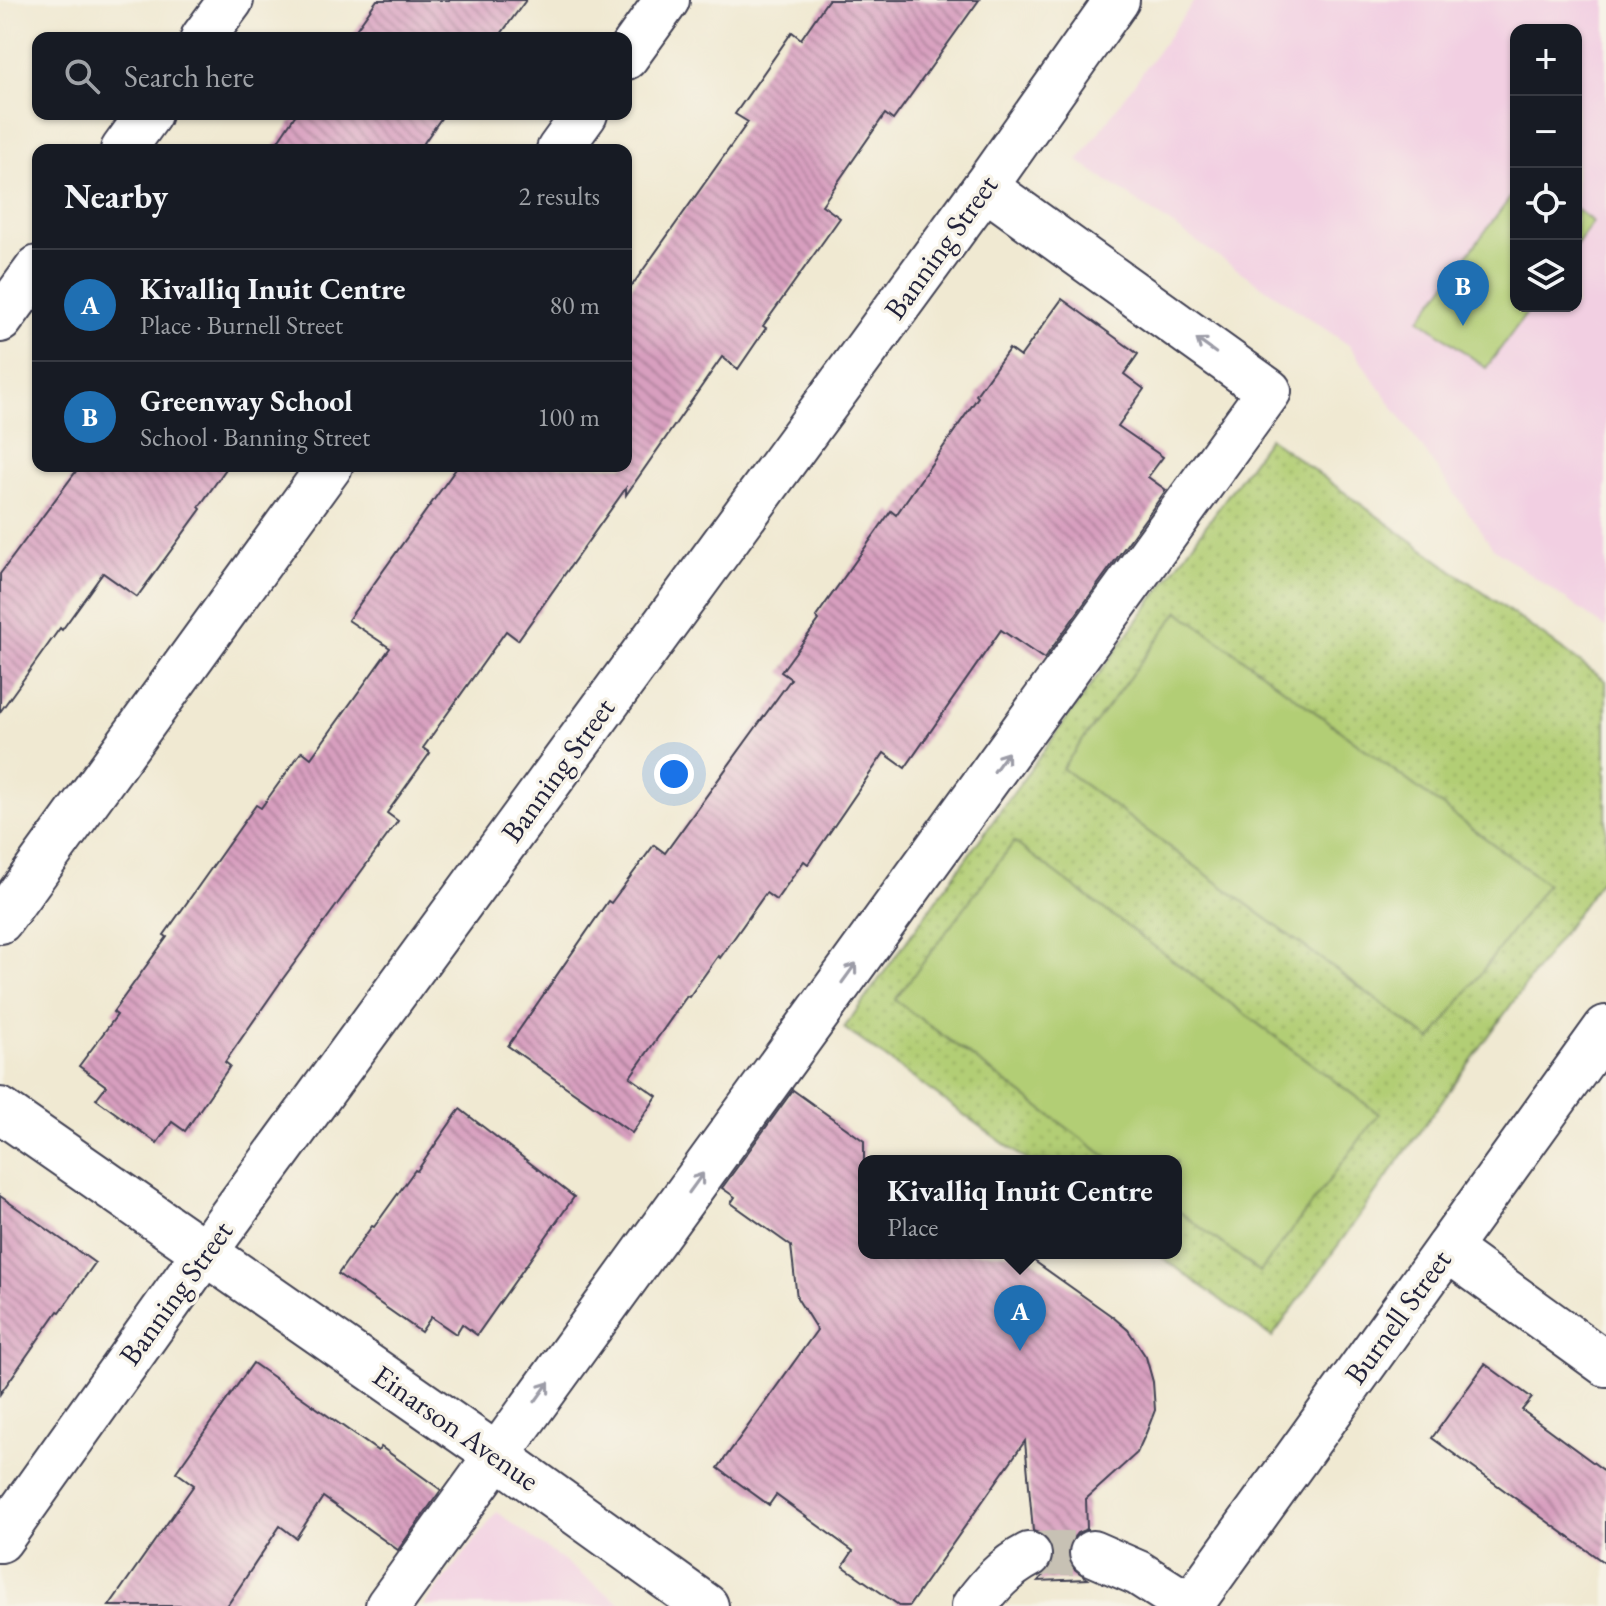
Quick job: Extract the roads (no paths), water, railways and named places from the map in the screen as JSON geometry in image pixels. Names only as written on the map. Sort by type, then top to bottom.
[{"type":"street","points":[[207,32],[231,0]]},
{"type":"street","points":[[632,49],[667,0]]},
{"type":"street","name":"Banning Street","points":[[0,1540],[205,1252],[985,187],[1117,0]]},
{"type":"street","points":[[127,144],[145,120]]},
{"type":"street","points":[[563,144],[581,120]]},
{"type":"street","points":[[388,1606],[1269,391],[985,187]]},
{"type":"street","points":[[0,320],[32,276]]},
{"type":"street","points":[[0,921],[326,472]]},
{"type":"street","name":"Burnell Street","points":[[1190,1606],[1606,1028]]},
{"type":"street","name":"Einarson Avenue","points":[[0,1110],[496,1455],[706,1606]]},
{"type":"street","points":[[1447,1249],[1606,1364]]},
{"type":"street","points":[[1092,1553],[1138,1573],[1190,1606]]},
{"type":"street","points":[[974,1606],[1011,1564],[1029,1555]]},
{"type":"tunnel","points":[[1029,1555],[1092,1553]]},
{"type":"place","name":"Greenway School","points":[[1463,326]]},
{"type":"place","name":"Kivalliq Inuit Centre","points":[[1020,1351]]}]
